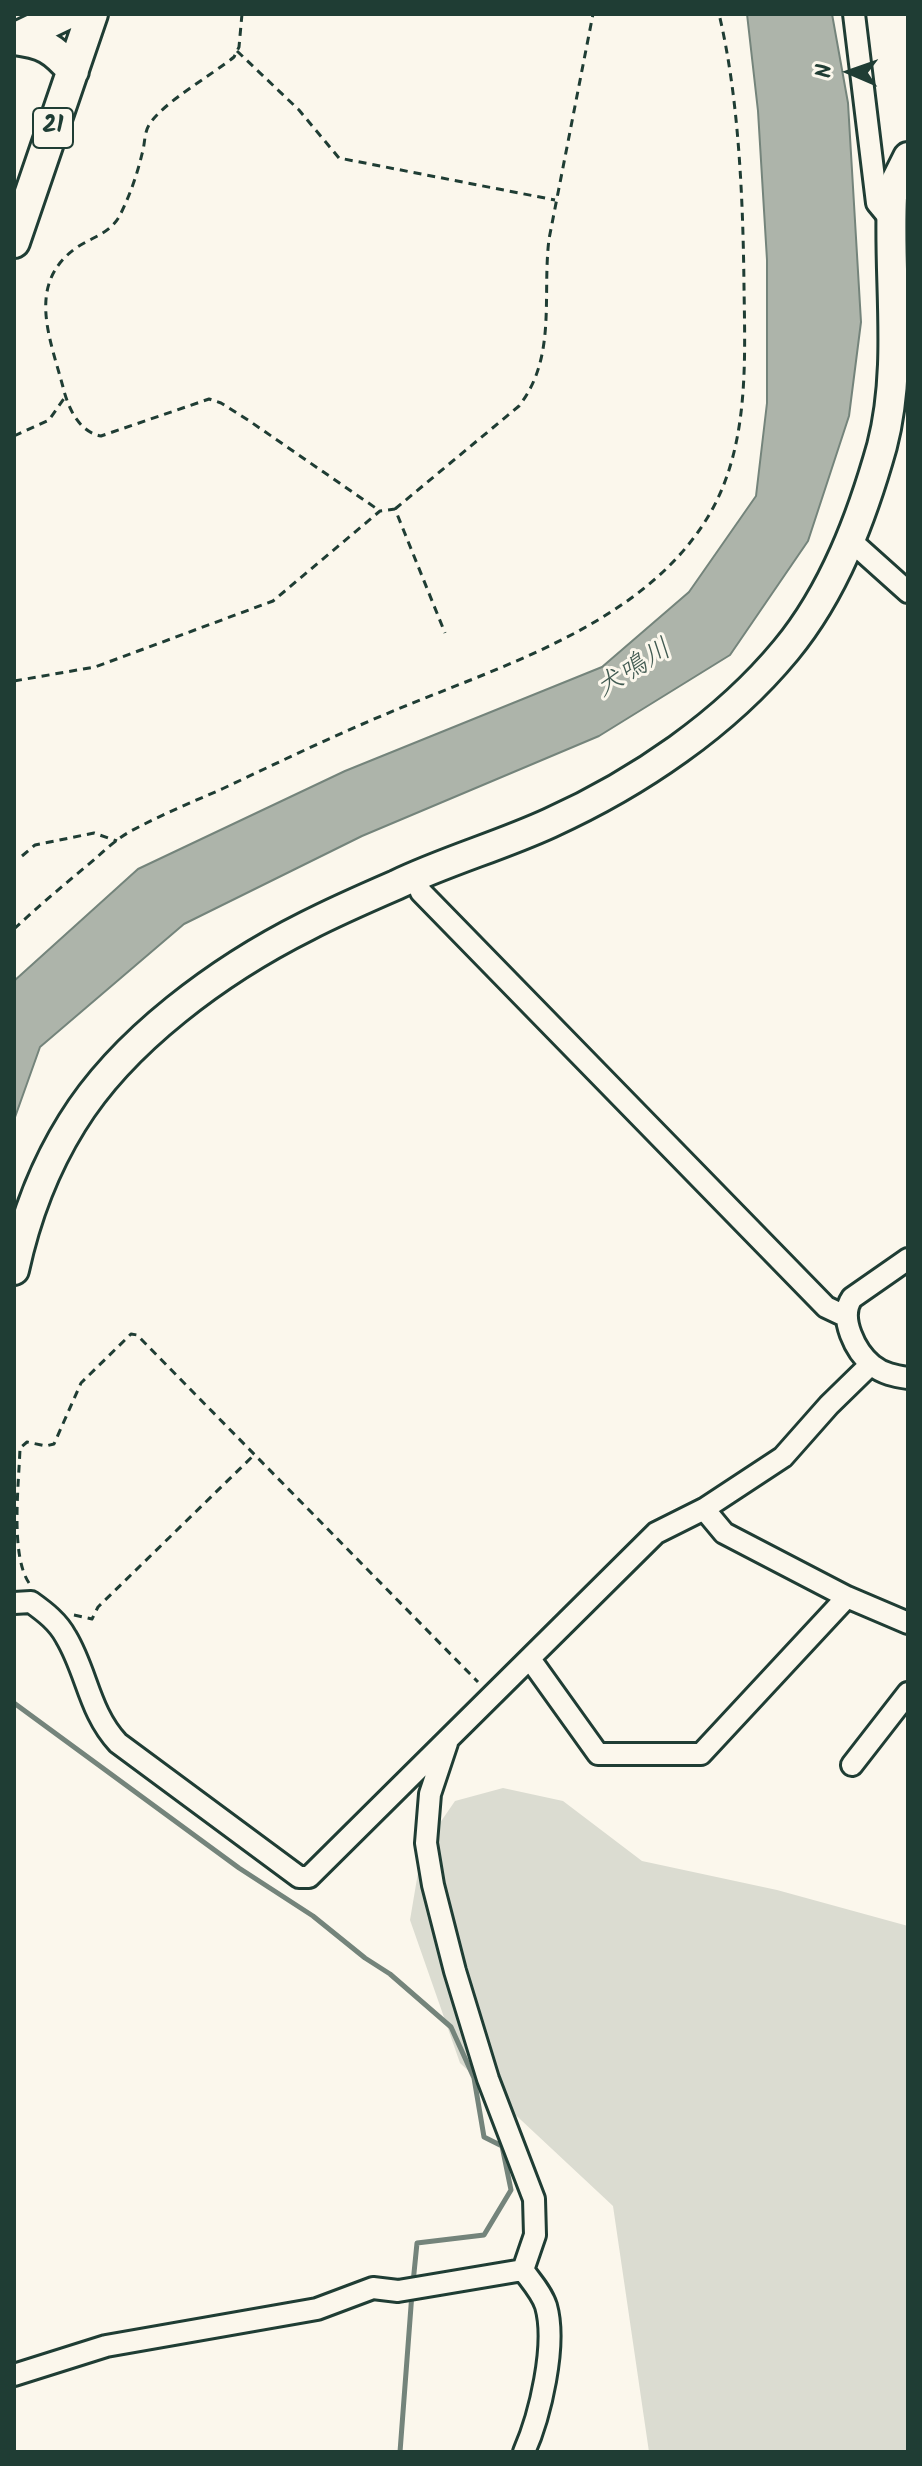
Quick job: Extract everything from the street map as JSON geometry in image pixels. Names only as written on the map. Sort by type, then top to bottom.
[{"type":"main road","points":[[14,39],[66,14]]},
{"type":"main road","name":"21","points":[[14,242],[24,185],[73,71],[92,14]]},
{"type":"main road","points":[[14,39],[41,43],[73,71]]},
{"type":"street","points":[[854,14],[877,203],[891,220]]},
{"type":"street","points":[[14,1270],[29,1212],[72,1122],[120,1062],[184,1005],[245,961],[307,926],[415,877],[552,822],[618,788],[675,751],[747,691],[789,647],[833,578],[850,540],[883,442],[890,390],[894,317],[891,220],[896,181],[908,157]]},
{"type":"street","points":[[850,540],[908,592]]},
{"type":"street","points":[[415,877],[421,892],[804,1285],[826,1307],[845,1316]]},
{"type":"street","points":[[908,1259],[852,1298],[845,1316],[848,1329],[871,1364],[887,1375],[908,1378]]},
{"type":"street","points":[[14,1603],[31,1602],[53,1618],[77,1659],[98,1717],[118,1743],[299,1877],[309,1877],[656,1533],[704,1509],[783,1457],[871,1364]]},
{"type":"street","points":[[704,1509],[724,1533],[847,1597],[908,1623]]},
{"type":"street","points":[[530,1659],[598,1754],[701,1754],[847,1597]]},
{"type":"street","points":[[852,1765],[908,1693]]},
{"type":"street","points":[[448,1739],[430,1794],[426,1843],[455,1971],[488,2079],[534,2199],[535,2235],[523,2270]]},
{"type":"street","points":[[14,2375],[106,2346],[317,2309],[373,2288],[398,2291],[523,2270]]},
{"type":"street","points":[[523,2270],[546,2305],[549,2328],[547,2362],[532,2434],[524,2452]]},
{"type":"path","points":[[242,14],[242,30],[234,57],[157,114],[146,128],[143,151],[132,186],[112,229],[78,247],[62,260],[48,281],[44,314],[65,397],[79,424],[90,434],[101,436],[200,400],[221,403],[380,511]]},
{"type":"path","points":[[14,681],[95,667],[273,601],[380,511],[395,509],[519,406],[530,392],[542,362],[548,318],[545,265],[593,14]]},
{"type":"path","points":[[14,929],[129,832],[386,714],[534,654],[626,601],[670,565],[696,535],[714,507],[735,444],[745,364],[743,223],[734,111],[719,14]]},
{"type":"path","points":[[237,51],[299,110],[339,158],[556,200]]},
{"type":"path","points":[[14,436],[49,420],[65,397]]},
{"type":"path","points":[[395,509],[445,633]]},
{"type":"path","points":[[22,856],[35,845],[94,833],[117,841]]},
{"type":"path","points":[[33,1589],[22,1571],[17,1526],[20,1448],[27,1442],[46,1446],[54,1444],[81,1383],[131,1334],[137,1335],[492,1697]]},
{"type":"path","points":[[73,1615],[92,1619],[98,1607],[255,1454]]},
{"type":"shaded area","points":[[503,1788],[563,1801],[642,1861],[777,1890],[908,1926],[908,2452],[649,2452],[613,2206],[460,2063],[410,1920],[422,1849],[455,1801]]},
{"type":"water","name":"犬鳴川","points":[[747,14],[832,14],[848,103],[861,322],[849,416],[808,541],[730,655],[599,736],[362,836],[184,924],[40,1047],[14,1120],[14,981],[138,869],[345,771],[602,667],[689,592],[756,496],[767,403],[767,260],[758,111]]},
{"type":"waterway","points":[[14,1703],[239,1868],[313,1916],[390,1974],[451,2027],[474,2078],[484,2137],[502,2146],[511,2190],[484,2235],[417,2243],[413,2283]]},
{"type":"waterway","points":[[400,2452],[412,2293]]}]
